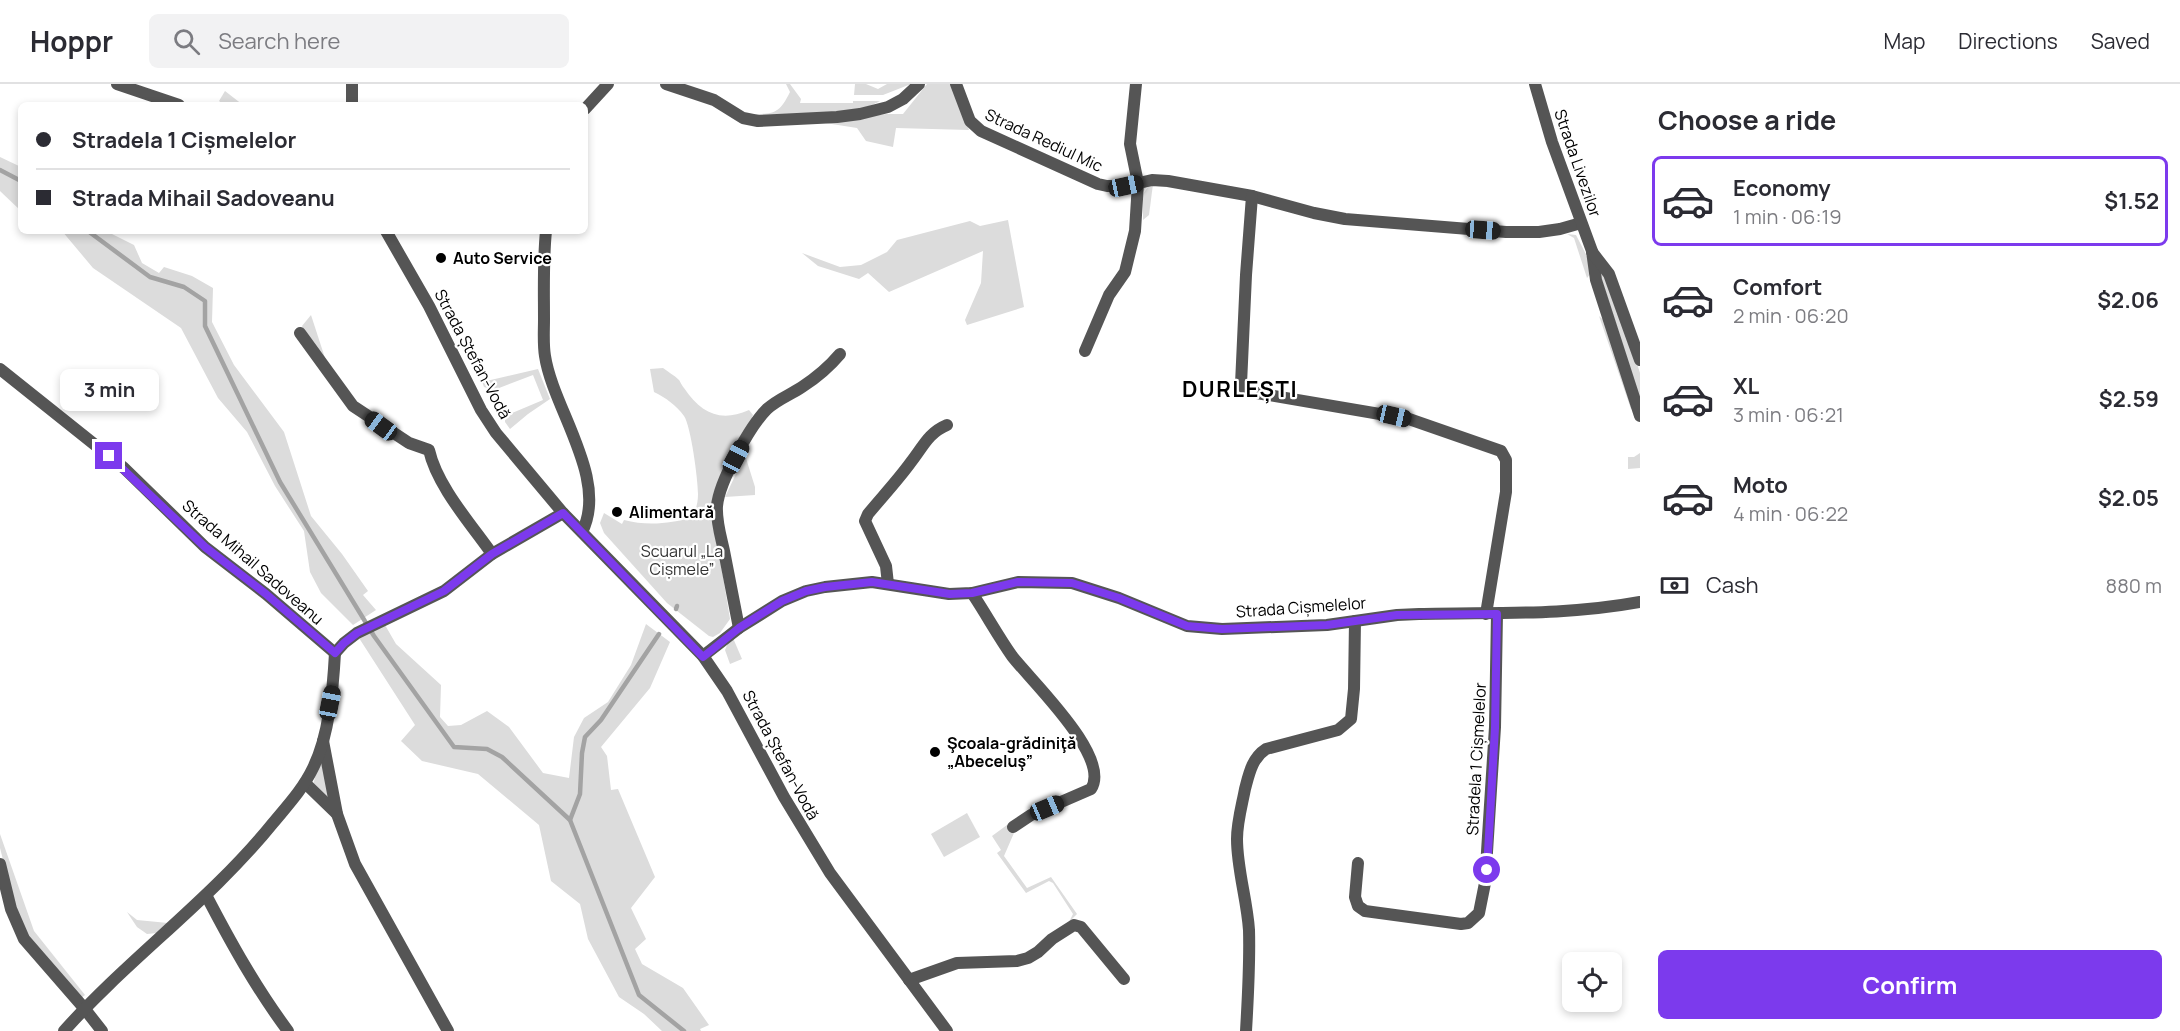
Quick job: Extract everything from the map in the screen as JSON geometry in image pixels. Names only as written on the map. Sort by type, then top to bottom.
[{"type":"street","points":[[117,84],[170,102]]},
{"type":"street","points":[[352,84],[352,102]]},
{"type":"street","points":[[588,106],[608,84]]},
{"type":"street","points":[[666,84],[714,100],[743,118],[758,121],[837,117],[888,107],[903,99],[919,84]]},
{"type":"street","name":"Strada Rediul Mic","points":[[956,84],[970,121],[981,131],[1098,184],[1107,186],[1152,180],[1168,181],[1252,196],[1314,213],[1366,221],[1506,232],[1539,232],[1581,223]]},
{"type":"street","points":[[1084,351],[1109,295],[1125,272],[1130,257],[1137,219],[1138,183],[1130,144],[1136,84]]},
{"type":"street","name":"Strada Livezilor","points":[[1535,84],[1552,142],[1592,251],[1596,280],[1640,416]]},
{"type":"street","name":"Stradela 1 Cișmelelor","points":[[1252,196],[1241,384],[1244,388],[1251,392],[1409,419],[1501,451],[1506,460],[1506,492],[1492,614],[1495,728],[1488,856],[1479,913],[1468,923],[1461,924],[1365,910],[1358,906],[1355,897],[1358,864]]},
{"type":"street","name":"Strada Ștefan-Vodă","points":[[388,234],[429,306],[481,410],[496,433],[563,513],[703,657],[727,691],[814,848],[856,910],[947,1031]]},
{"type":"street","points":[[546,234],[543,257],[544,354],[549,376],[567,417],[584,471],[590,509],[582,532]]},
{"type":"street","name":"Strada Livezilor","points":[[1592,251],[1609,274],[1640,360]]},
{"type":"street","points":[[300,333],[353,406],[409,443],[429,450],[431,461],[447,491],[492,554]]},
{"type":"street","points":[[739,628],[720,529],[717,507],[720,496],[736,457],[755,423],[768,408],[781,398],[802,388],[830,366],[840,354]]},
{"type":"street","name":"Strada Mihail Sadoveanu","points":[[0,369],[124,468],[205,547],[266,594],[335,653]]},
{"type":"street","points":[[888,584],[886,566],[865,521],[868,514],[913,461],[928,437],[936,429],[947,425]]},
{"type":"street","points":[[64,1031],[84,1008],[251,850],[304,783],[314,766],[322,740],[333,684],[335,653],[344,643],[381,619],[444,591],[492,554],[563,513]]},
{"type":"street","name":"Strada Cișmelelor","points":[[703,657],[739,628],[782,601],[806,591],[847,583],[872,582],[950,594],[972,593],[1018,582],[1057,581],[1086,586],[1187,626],[1222,629],[1327,625],[1397,615],[1551,614],[1640,602]]},
{"type":"street","points":[[972,593],[1012,656],[1076,733],[1090,758],[1095,774],[1095,782],[1091,789],[1031,815],[1013,827]]},
{"type":"street","points":[[1246,1031],[1248,927],[1237,840],[1247,779],[1253,762],[1266,749],[1338,730],[1351,719],[1355,621]]},
{"type":"street","points":[[322,740],[337,814],[356,864],[448,1031]]},
{"type":"street","points":[[304,783],[337,814]]},
{"type":"street","points":[[0,864],[11,909],[24,939],[102,1031]]},
{"type":"street","points":[[206,895],[234,949],[266,1002],[288,1031]]},
{"type":"street","points":[[909,980],[957,963],[1017,961],[1028,958],[1074,925],[1081,927],[1124,979]]},
{"type":"green space","points":[[786,84],[790,84],[801,99],[800,103],[880,101],[853,111],[817,116],[780,117],[751,114],[771,113],[779,109],[790,92]]},
{"type":"green space","points":[[855,84],[866,84],[878,89],[887,84],[911,84],[883,95],[854,95]]},
{"type":"green space","points":[[927,84],[952,84],[969,130],[896,128],[893,147],[866,141],[857,128],[819,122],[903,114]]},
{"type":"green space","points":[[225,91],[239,102],[220,102]]},
{"type":"green space","points":[[0,157],[18,166],[18,208],[0,191]]},
{"type":"green space","points":[[1150,184],[1153,184],[1149,215],[1143,220],[1143,194]]},
{"type":"green space","points":[[1008,220],[1024,307],[967,325],[965,320],[981,283],[983,251],[889,292],[868,273],[859,279],[818,266],[802,253],[840,267],[861,265],[887,252],[897,240],[970,221],[980,226]]},
{"type":"green space","points":[[65,234],[112,234],[134,245],[142,263],[159,273],[164,267],[192,276],[213,288],[212,322],[234,365],[284,432],[311,516],[368,591],[363,595],[376,610],[353,625],[321,593],[310,572],[304,531],[275,486],[247,432],[218,398],[181,328],[93,268]]},
{"type":"green space","points":[[1567,234],[1576,235],[1590,262],[1591,273],[1587,278],[1574,238]]},
{"type":"green space","points":[[1601,269],[1625,326],[1640,373],[1640,399],[1600,274]]},
{"type":"green space","points":[[311,315],[325,358],[322,360],[302,326]]},
{"type":"green space","points":[[1599,316],[1607,323],[1635,408],[1631,409]]},
{"type":"green space","name":"Scuarul „La Cișmele”","points":[[663,368],[679,380],[690,397],[704,409],[729,416],[749,410],[753,415],[717,491],[712,510],[730,619],[720,633],[713,637],[667,603],[604,533],[600,523],[604,513],[622,524],[624,520],[650,524],[692,517],[695,512],[698,487],[687,422],[674,405],[654,392],[650,369]]},
{"type":"green space","points":[[538,369],[550,399],[510,429],[505,422],[505,416],[543,400],[533,375],[494,390],[484,387],[482,382]]},
{"type":"green space","points":[[1640,453],[1640,468],[1628,469],[1628,457],[1634,457]]},
{"type":"green space","points":[[745,455],[755,487],[755,495],[725,497]]},
{"type":"green space","points":[[646,624],[670,642],[650,688],[601,747],[607,756],[611,790],[618,789],[655,877],[631,908],[646,939],[635,949],[642,964],[683,988],[709,1025],[700,1029],[701,1031],[662,1031],[644,1014],[619,997],[588,939],[580,904],[551,881],[539,825],[478,774],[422,761],[401,741],[415,725],[359,638],[385,625],[396,644],[441,685],[440,717],[448,726],[461,725],[487,711],[509,727],[543,773],[569,778],[574,737],[584,718],[608,702],[631,665]]},
{"type":"green space","points":[[733,638],[742,659],[730,664],[725,650]]},
{"type":"green space","points":[[324,763],[330,802],[313,784],[318,768]]},
{"type":"green space","points":[[967,813],[980,837],[944,857],[931,834]]},
{"type":"green space","points":[[1007,825],[1014,833],[1004,856],[1027,888],[1051,877],[1077,914],[1069,922],[1073,914],[1053,883],[1049,881],[1026,893],[997,853],[1001,850],[992,836]]},
{"type":"green space","points":[[0,834],[34,931],[85,995],[81,998],[28,938],[17,914],[0,848]]},
{"type":"green space","points":[[127,912],[137,920],[168,923],[157,933],[147,934],[137,927]]},
{"type":"waterway","points":[[0,170],[18,179]]},
{"type":"waterway","points":[[92,234],[150,277],[184,287],[205,301],[205,326],[280,482],[374,636],[454,747],[487,749],[502,757],[570,820],[639,995],[684,1031]]},
{"type":"waterway","points":[[570,820],[580,794],[585,737],[601,720],[659,634]]},
{"type":"place","name":"Auto Service","points":[[441,258]]},
{"type":"place","name":"Alimentară","points":[[617,512]]},
{"type":"place","name":"Şcoala-grădiniţă „Abeceluş”","points":[[935,752]]},
{"type":"district","name":"DURLEȘTI","points":[[1240,389]]},
{"type":"route","points":[[109,456],[205,547],[266,594],[335,653],[357,633],[381,619],[444,591],[492,554],[563,513],[703,657],[720,641],[782,601],[806,591],[847,583],[872,582],[950,594],[972,593],[1018,582],[1057,581],[1086,586],[1187,626],[1222,629],[1327,625],[1397,615],[1497,614],[1495,728],[1487,870]]}]
